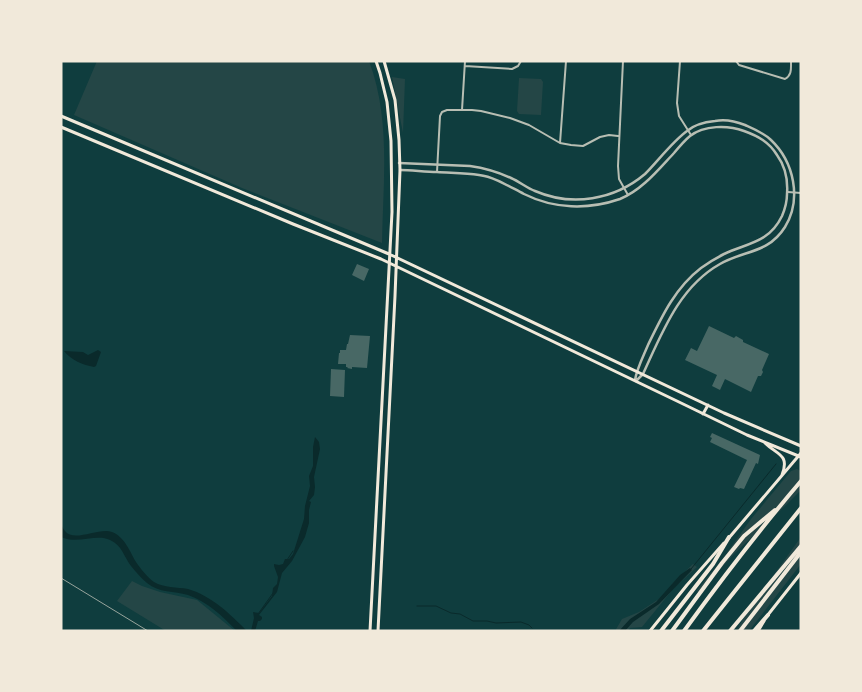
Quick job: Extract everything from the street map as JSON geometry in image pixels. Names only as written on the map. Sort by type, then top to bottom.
[{"type":"highway","points":[[684,631],[706,600],[801,481]]},
{"type":"highway","points":[[672,631],[744,536],[782,503]]},
{"type":"highway","points":[[703,631],[801,508]]},
{"type":"highway","points":[[661,631],[713,564],[729,537]]},
{"type":"highway","points":[[730,631],[801,546]]},
{"type":"highway","points":[[740,631],[801,552]]},
{"type":"highway","points":[[754,631],[768,615]]},
{"type":"main road","points":[[370,631],[392,212],[391,141],[388,102],[376,61]]},
{"type":"main road","points":[[378,68],[385,63],[394,100],[399,140],[400,170],[378,631]]},
{"type":"main road","points":[[61,116],[389,254],[708,405],[801,446]]},
{"type":"main road","points":[[61,127],[389,263],[703,414],[800,456],[650,631]]},
{"type":"main road","points":[[321,236],[325,227]]},
{"type":"main road","points":[[355,248],[358,241]]},
{"type":"main road","points":[[527,330],[531,321]]},
{"type":"main road","points":[[703,414],[708,405]]},
{"type":"main road","points":[[763,441],[779,453],[784,460],[784,469],[780,478]]},
{"type":"main road","points":[[758,631],[801,573]]},
{"type":"street","points":[[462,110],[465,61]]},
{"type":"street","points":[[465,66],[512,68],[518,66],[520,61]]},
{"type":"street","points":[[560,143],[566,61]]},
{"type":"street","points":[[623,61],[618,136],[618,174],[628,195]]},
{"type":"street","points":[[680,61],[679,116],[691,135]]},
{"type":"street","points":[[736,61],[739,65],[785,79],[791,73],[791,61]]},
{"type":"street","points":[[437,172],[441,115],[446,110],[480,111],[510,118],[529,125],[560,143],[571,145],[582,146],[600,137],[618,136]]},
{"type":"street","points":[[399,163],[470,166],[490,170],[513,179],[540,194],[563,200],[598,198],[624,189],[645,174],[687,130],[705,122],[718,120],[738,122],[770,139],[783,155],[794,183],[793,204],[789,219],[777,236],[759,250],[720,264],[701,278],[681,300],[670,318],[643,374],[635,382]]},
{"type":"street","points":[[400,170],[479,175],[505,184],[532,198],[561,206],[585,206],[602,204],[628,195],[652,178],[691,135],[707,129],[730,127],[740,129],[770,145],[784,170],[788,192],[778,224],[770,233],[755,243],[713,260],[700,269],[675,295],[665,310],[636,371],[635,382]]},
{"type":"street","points":[[788,192],[801,193]]},
{"type":"street","points":[[675,295],[681,300]]},
{"type":"shaded area","points":[[97,61],[369,61],[376,83],[383,128],[382,243],[242,188],[74,115]]},
{"type":"shaded area","points":[[392,77],[405,79],[403,133]]},
{"type":"shaded area","points":[[519,78],[541,79],[543,82],[541,115],[519,114],[517,111]]},
{"type":"shaded area","points":[[98,350],[101,352],[94,367],[78,362],[64,351],[83,352],[88,355]]},
{"type":"shaded area","points":[[315,437],[319,442],[320,449],[314,477],[314,495],[309,501],[311,502],[309,523],[305,537],[292,561],[282,573],[277,592],[259,615],[262,619],[258,621],[255,631],[251,631],[254,618],[253,612],[259,613],[272,596],[273,588],[277,584],[278,577],[274,564],[283,564],[285,559],[289,559],[293,554],[304,519],[310,486],[309,476],[313,466]]},
{"type":"shaded area","points":[[797,469],[801,471],[801,490],[735,553],[698,593],[697,590],[724,557],[751,519],[791,471]]},
{"type":"shaded area","points":[[61,524],[65,531],[74,536],[100,531],[117,534],[127,545],[136,562],[154,582],[188,589],[205,596],[227,612],[247,631],[237,631],[202,601],[188,595],[162,590],[143,580],[114,542],[105,538],[74,540],[61,537]]},
{"type":"shaded area","points":[[801,537],[801,564],[749,631],[736,631],[746,614]]},
{"type":"shaded area","points":[[693,564],[697,567],[673,589],[642,627],[630,628],[628,631],[615,631],[622,619],[639,612],[665,595],[673,583]]},
{"type":"shaded area","points":[[690,568],[692,570],[659,604],[633,622],[625,631],[619,631],[630,619],[656,602],[680,575]]},
{"type":"shaded area","points":[[132,581],[160,592],[197,600],[235,631],[166,631],[117,601]]},
{"type":"building","points":[[357,264],[369,269],[364,281],[352,275]]},
{"type":"building","points":[[709,326],[734,338],[736,336],[743,340],[743,342],[769,354],[762,370],[763,372],[761,376],[758,376],[751,392],[725,379],[720,390],[712,386],[717,375],[685,360],[691,348],[697,351]]},
{"type":"building","points":[[350,335],[370,336],[367,368],[352,367],[352,369],[347,368],[346,364],[338,364],[340,350],[346,350]]},
{"type":"building","points":[[331,369],[345,370],[344,397],[330,396]]},
{"type":"building","points":[[712,433],[760,455],[758,464],[756,463],[744,489],[734,487],[747,460],[710,442]]},
{"type":"waterway","points":[[691,569],[776,464]]},
{"type":"waterway","points":[[287,560],[293,551]]},
{"type":"waterway","points":[[258,614],[273,593]]},
{"type":"waterway","points":[[417,606],[436,606],[451,613],[460,614],[473,621],[496,623],[521,622],[532,628]]},
{"type":"tram line","points":[[61,578],[148,631]]}]
